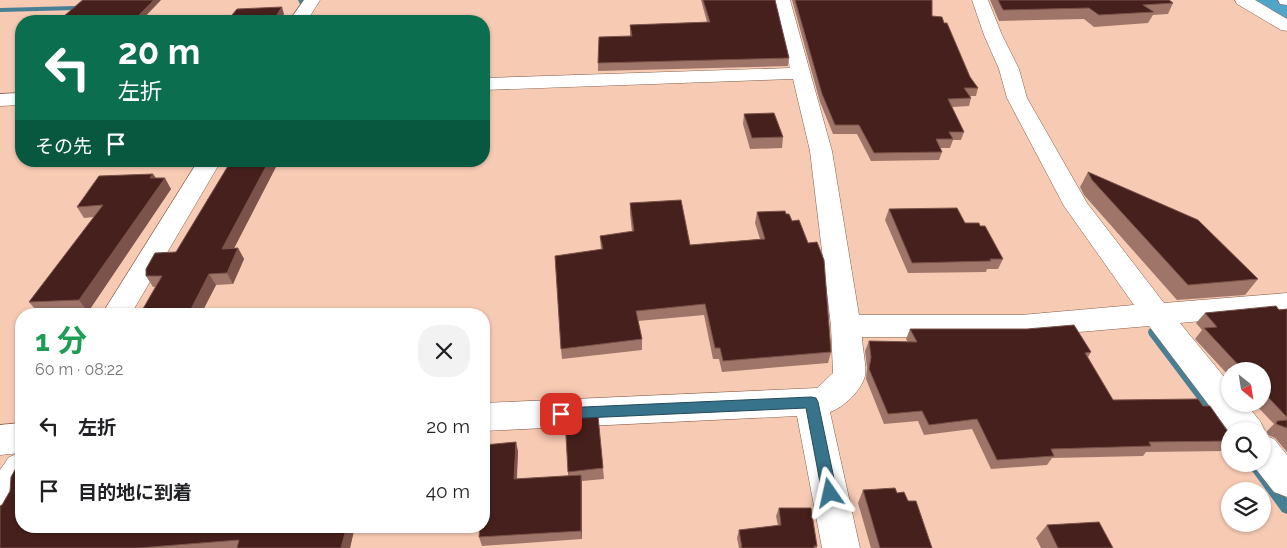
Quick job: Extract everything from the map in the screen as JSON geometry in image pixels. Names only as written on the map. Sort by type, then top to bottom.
[{"type":"street","points":[[302,15],[312,0]]},
{"type":"street","points":[[490,417],[824,401],[838,390],[848,376],[846,326],[821,151],[782,0]]},
{"type":"street","points":[[980,0],[993,35],[1009,69],[1017,98],[1076,206],[1156,314],[1241,422]]},
{"type":"street","points":[[1243,0],[1287,26]]},
{"type":"street","points":[[490,84],[801,73]]},
{"type":"street","points":[[0,100],[15,99]]},
{"type":"street","points":[[120,308],[206,167]]},
{"type":"street","points":[[846,326],[1021,326],[1287,304]]},
{"type":"street","points":[[811,402],[841,548]]},
{"type":"street","points":[[0,440],[15,439]]},
{"type":"street","points":[[1271,461],[1287,481]]},
{"type":"street","points":[[0,502],[15,478]]},
{"type":"building","points":[[83,0],[154,0],[139,15],[65,15]]},
{"type":"building","points":[[703,0],[775,0],[789,58],[598,63],[599,37],[632,36],[630,25],[710,22]]},
{"type":"building","points":[[795,0],[932,0],[932,16],[942,17],[944,23],[947,23],[970,77],[978,88],[964,88],[971,98],[948,99],[964,132],[949,132],[953,139],[936,139],[942,152],[874,153],[859,125],[835,125],[822,94]]},
{"type":"building","points":[[998,0],[1169,0],[1173,3],[1143,5],[1154,12],[1099,15],[1089,8],[1003,10]]},
{"type":"building","points":[[282,7],[277,15],[232,15],[237,9]]},
{"type":"building","points":[[774,113],[783,137],[752,138],[744,114]]},
{"type":"building","points":[[227,167],[266,167],[222,249],[238,248],[227,273],[209,274],[192,308],[143,308],[162,276],[146,276],[146,269],[155,253],[176,252]]},
{"type":"building","points":[[1088,172],[1198,220],[1258,279],[1188,285],[1092,180]]},
{"type":"building","points":[[153,174],[150,178],[165,178],[79,300],[29,302],[103,205],[77,207],[99,176]]},
{"type":"building","points":[[681,200],[690,245],[765,239],[757,212],[785,211],[786,214],[789,214],[792,221],[799,220],[808,243],[817,242],[824,260],[831,352],[723,361],[720,348],[715,348],[705,304],[636,311],[642,339],[561,349],[555,256],[603,249],[600,236],[634,231],[630,203]]},
{"type":"building","points":[[957,208],[965,223],[979,223],[980,226],[985,226],[1003,259],[912,263],[889,209]]},
{"type":"building","points":[[1276,306],[1279,310],[1287,309],[1287,417],[1271,400],[1271,362],[1236,362],[1204,328],[1217,327],[1205,313]]},
{"type":"building","points":[[1074,325],[1091,352],[1085,353],[1113,400],[1198,399],[1203,406],[1210,406],[1221,422],[1221,441],[1149,442],[1151,446],[1051,449],[1054,456],[997,460],[977,419],[929,425],[922,411],[888,414],[869,369],[871,357],[869,341],[917,342],[910,329],[1027,329]]},
{"type":"building","points":[[598,416],[603,468],[568,472],[565,418]]},
{"type":"building","points":[[1287,420],[1287,428],[1276,424],[1277,421]]},
{"type":"building","points":[[516,442],[514,479],[581,475],[581,531],[479,537],[479,533],[490,533],[490,444]]},
{"type":"building","points":[[15,470],[15,533],[345,533],[341,548],[237,548],[239,540],[138,548],[0,548],[0,506],[10,491],[11,477]]},
{"type":"building","points":[[895,488],[897,493],[904,492],[908,501],[916,501],[932,548],[880,548],[863,490]]},
{"type":"building","points":[[779,508],[811,508],[817,546],[814,546],[814,548],[742,548],[739,530],[781,525]]},
{"type":"building","points":[[1099,522],[1113,548],[1058,548],[1047,525]]},
{"type":"waterway","points":[[0,10],[77,8],[86,0]]},
{"type":"waterway","points":[[296,15],[303,4],[301,0]]},
{"type":"waterway","points":[[1267,0],[1287,12]]},
{"type":"waterway","points":[[1153,332],[1222,422]]},
{"type":"waterway","points":[[1259,472],[1287,508]]},
{"type":"route","points":[[561,414],[811,402],[830,493]]}]
